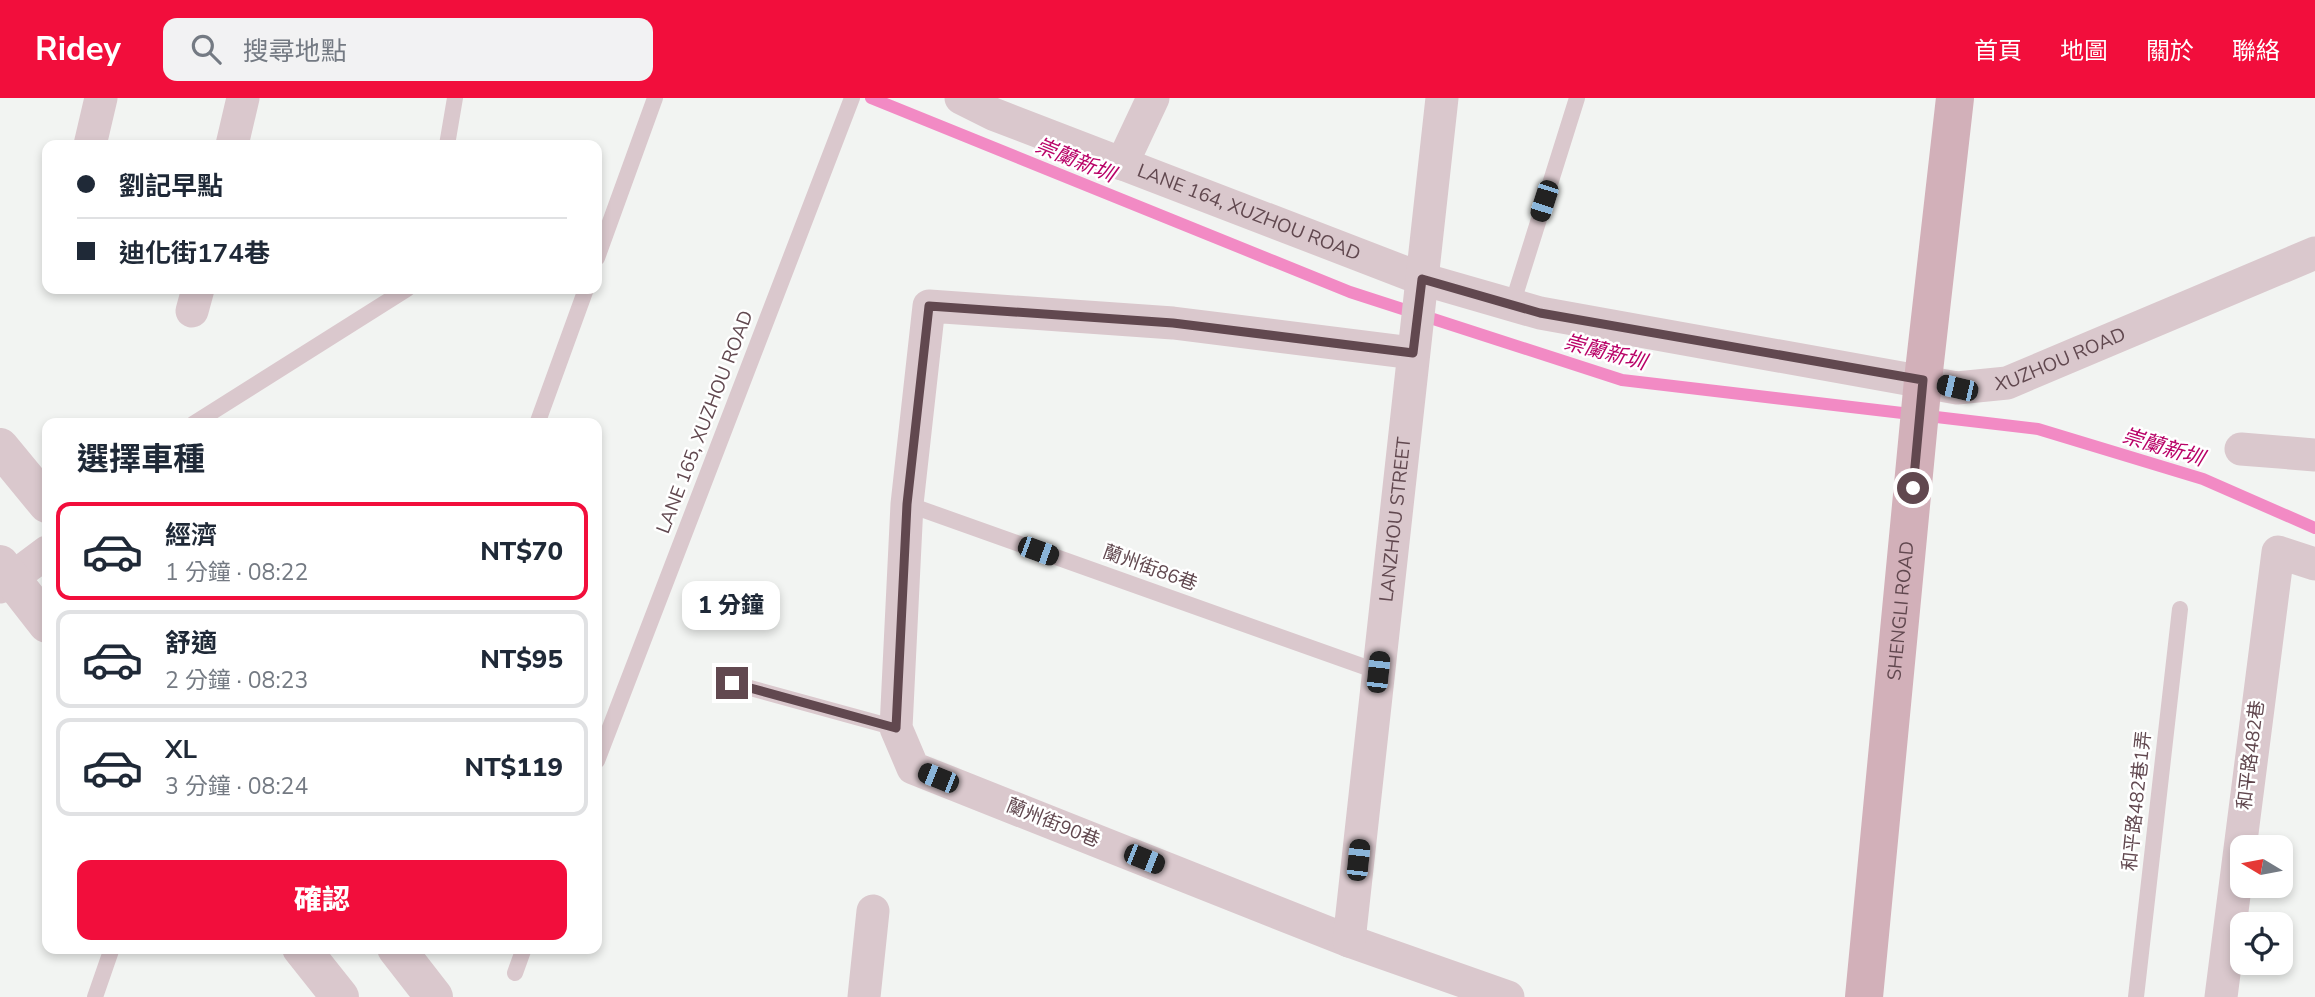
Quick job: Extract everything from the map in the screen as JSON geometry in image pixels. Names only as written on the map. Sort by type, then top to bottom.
[{"type":"main road","name":"SHENGLI ROAD","points":[[1864,997],[1922,388],[1955,98]]},
{"type":"street","points":[[91,140],[101,98]]},
{"type":"street","points":[[233,140],[243,98]]},
{"type":"street","points":[[1122,164],[1153,98]]},
{"type":"street","name":"LANZHOU STREET","points":[[1349,940],[1442,98]]},
{"type":"street","name":"LANE 164, XUZHOU ROAD","points":[[964,99],[993,114],[1420,287]]},
{"type":"street","name":"XUZHOU ROAD","points":[[1420,287],[1922,388],[1957,388],[2007,383],[2315,253]]},
{"type":"street","points":[[896,728],[907,504],[929,306],[1414,343]]},
{"type":"street","points":[[0,447],[42,497]]},
{"type":"street","points":[[2241,449],[2315,455]]},
{"type":"street","name":"和平路482巷","points":[[2221,997],[2278,552],[2315,564]]},
{"type":"street","points":[[42,555],[4,577],[42,619]]},
{"type":"street","name":"蘭州街90巷","points":[[896,728],[913,768],[1349,940],[1508,997]]},
{"type":"street","points":[[864,997],[873,911]]},
{"type":"street","points":[[306,954],[340,997]]},
{"type":"street","points":[[401,954],[434,997]]},
{"type":"lane","points":[[448,140],[455,98]]},
{"type":"lane","points":[[602,244],[655,98]]},
{"type":"lane","points":[[1512,305],[1577,98]]},
{"type":"lane","name":"LANE 165, XUZHOU ROAD","points":[[602,748],[850,104]]},
{"type":"lane","points":[[203,418],[399,294]]},
{"type":"lane","points":[[539,418],[584,294]]},
{"type":"lane","name":"蘭州街86巷","points":[[907,504],[1378,672]]},
{"type":"lane","name":"和平路482巷1弄","points":[[2136,997],[2180,609]]},
{"type":"lane","points":[[732,683],[896,728]]},
{"type":"lane","points":[[95,997],[110,954]]},
{"type":"lane","points":[[515,973],[522,954]]},
{"type":"waterway","name":"崇蘭新圳","points":[[871,98],[1350,292],[1622,380],[2038,429],[2203,479],[2315,528]]},
{"type":"route","points":[[732,683],[896,728],[907,504],[929,306],[1173,323],[1413,353],[1422,279],[1540,313],[1923,380],[1913,488]]}]
